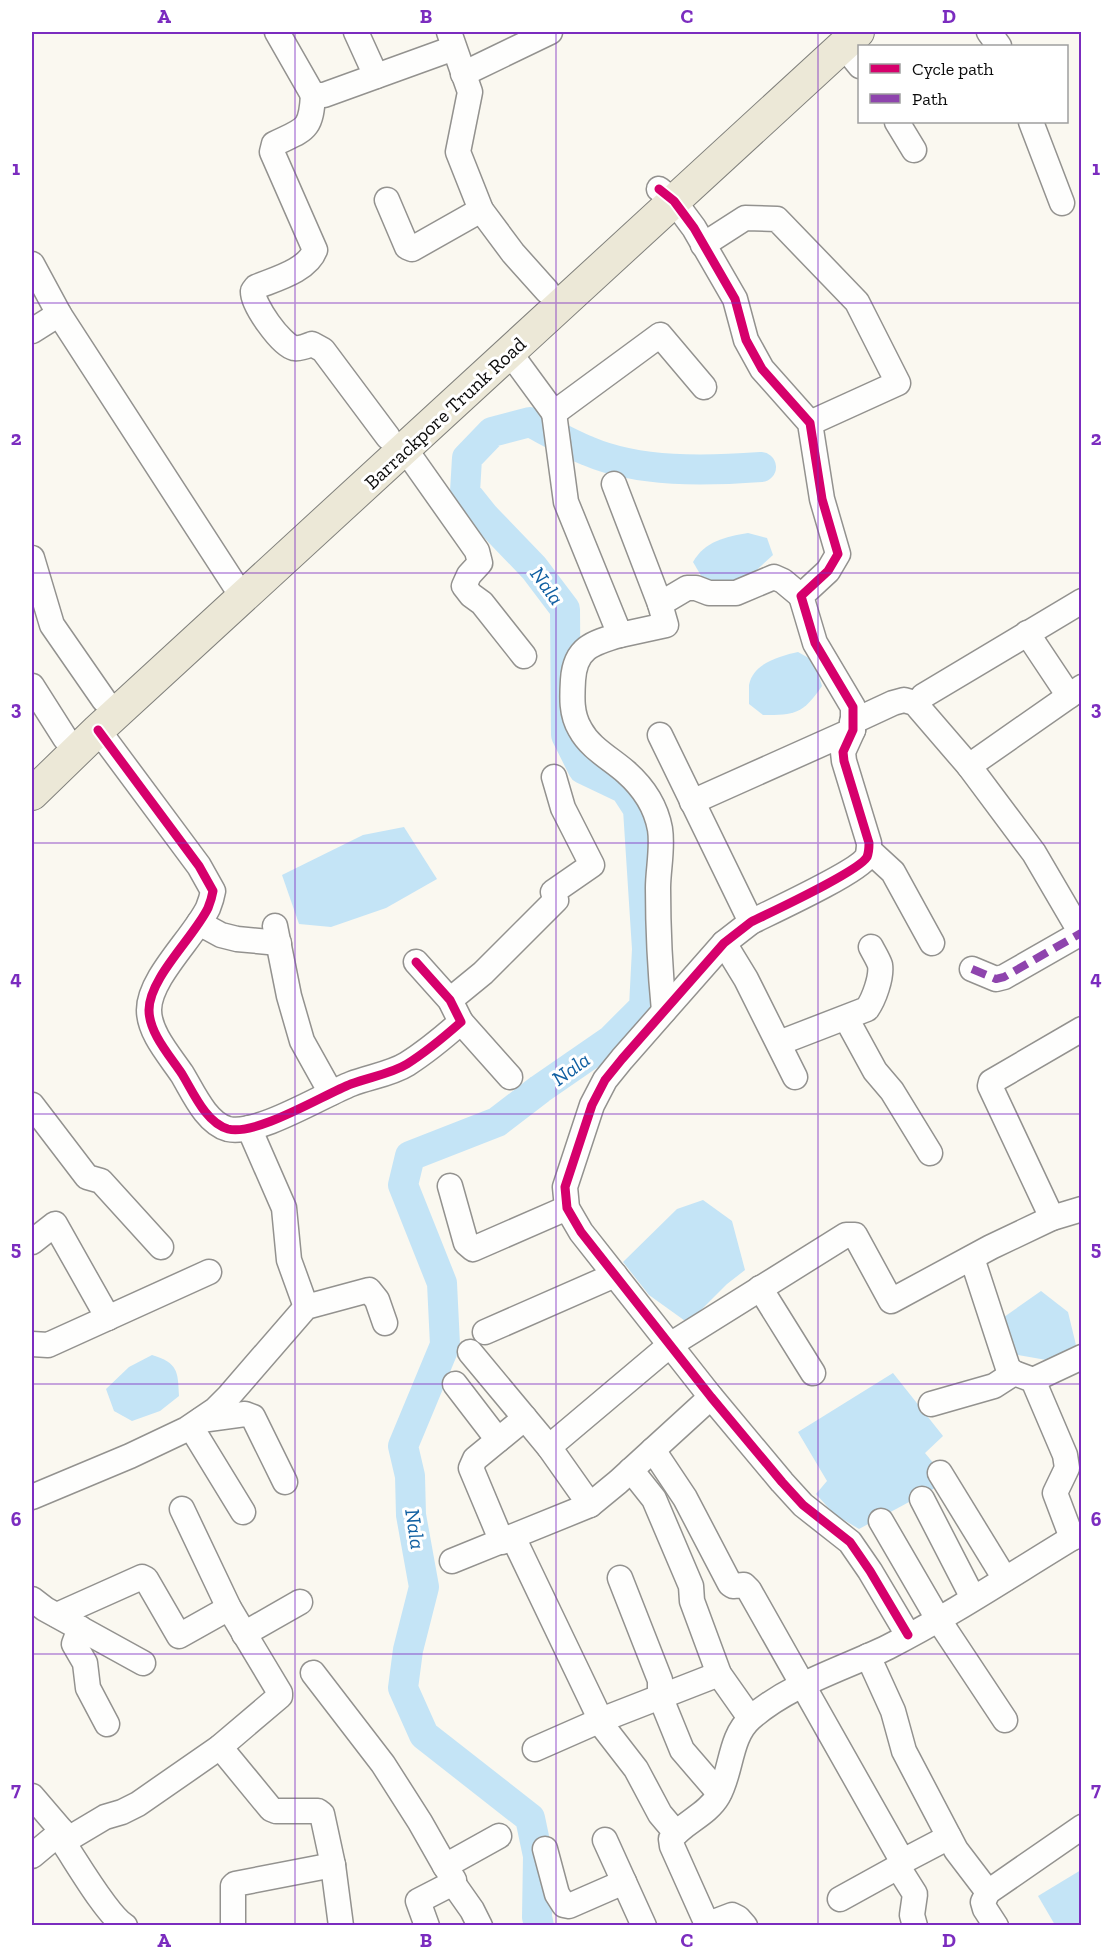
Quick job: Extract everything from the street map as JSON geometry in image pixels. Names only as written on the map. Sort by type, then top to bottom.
[{"type":"main road","name":"Barrackpore Trunk Road","points":[[32,794],[101,715],[396,443],[547,291],[667,195],[847,43]]},
{"type":"main road","name":"Barrackpore Trunk Road","points":[[396,443],[510,353],[667,195]]},
{"type":"main road","name":"Barrackpore Trunk Road","points":[[32,769],[65,738],[101,715]]},
{"type":"street","points":[[277,32],[313,95],[312,117],[307,126],[274,144],[272,152],[315,250],[312,258],[295,270],[256,288],[252,295],[262,314],[289,346],[298,348],[312,344],[323,350],[396,443],[477,551],[480,563],[469,575],[464,586],[482,603],[524,656]]},
{"type":"street","points":[[356,32],[376,76]]},
{"type":"street","points":[[463,74],[550,32]]},
{"type":"street","points":[[989,32],[998,45]]},
{"type":"street","points":[[313,95],[324,95],[376,76],[451,40],[470,92],[458,152],[481,210],[513,253],[547,291]]},
{"type":"street","points":[[898,123],[914,150]]},
{"type":"street","points":[[1031,123],[1062,203]]},
{"type":"street","points":[[667,195],[704,244],[735,299],[746,340],[762,369],[810,423],[822,499],[838,554],[828,571],[801,596]]},
{"type":"street","points":[[387,200],[407,247],[412,249],[481,210]]},
{"type":"street","points":[[704,244],[745,218],[777,219],[857,302],[898,383],[810,423]]},
{"type":"street","points":[[32,264],[59,314],[237,589]]},
{"type":"street","points":[[32,331],[59,314]]},
{"type":"street","points":[[556,424],[660,335],[704,387]]},
{"type":"street","points":[[510,353],[556,424],[566,502],[620,635]]},
{"type":"street","points":[[614,484],[666,624],[596,642],[580,653],[574,666],[571,705],[579,729],[598,751],[627,773],[653,805],[661,831],[658,888],[659,961],[664,1011]]},
{"type":"street","points":[[32,558],[52,625],[101,715],[213,891],[209,907],[170,962],[154,992],[149,1010],[155,1033],[213,1121],[229,1129],[249,1128],[277,1118],[351,1084],[405,1066],[461,1022]]},
{"type":"street","points":[[660,604],[687,588],[696,588],[709,593],[736,593],[774,577],[783,581],[801,596],[814,643],[853,707],[853,726],[843,752],[843,761],[869,843],[869,850],[862,863],[751,922],[724,943],[605,1080],[592,1105],[565,1187],[567,1208],[581,1232],[792,1494],[850,1542],[908,1635]]},
{"type":"street","points":[[918,704],[923,696],[1082,601]]},
{"type":"street","points":[[969,766],[1075,691],[1027,633]]},
{"type":"street","points":[[32,686],[65,738]]},
{"type":"street","points":[[692,802],[853,726],[898,701],[918,704]]},
{"type":"street","points":[[918,704],[969,766],[1034,853],[1081,934],[1004,977],[996,978],[972,969]]},
{"type":"street","points":[[660,735],[751,922]]},
{"type":"street","points":[[450,1000],[483,974],[556,900],[553,892],[592,865],[563,808],[554,777]]},
{"type":"street","points":[[869,850],[893,872],[932,943]]},
{"type":"street","points":[[199,923],[221,935],[237,939],[277,934],[289,996],[302,1041],[331,1093]]},
{"type":"street","points":[[724,943],[747,979],[795,1077]]},
{"type":"street","points":[[779,1043],[867,1009],[880,973],[880,965],[871,947]]},
{"type":"street","points":[[416,962],[450,1000],[461,1022],[510,1077]]},
{"type":"street","points":[[846,1018],[875,1071],[892,1091],[930,1153]]},
{"type":"street","points":[[1053,1218],[990,1086],[991,1082],[1082,1029]]},
{"type":"street","points":[[32,1105],[87,1177],[101,1181],[161,1247]]},
{"type":"street","points":[[249,1128],[284,1208],[289,1260],[306,1307]]},
{"type":"street","points":[[450,1186],[466,1243],[473,1249],[567,1208]]},
{"type":"street","points":[[549,1447],[670,1345],[849,1234],[855,1235],[891,1300],[1053,1218],[1082,1209]]},
{"type":"street","points":[[32,1242],[55,1224],[108,1318]]},
{"type":"street","points":[[745,1926],[732,1915],[711,1923],[706,1922],[671,1839],[709,1807],[719,1793],[740,1731],[750,1718],[803,1686],[868,1656],[938,1619],[1077,1536],[1055,1493],[1067,1468],[1067,1461],[1023,1377],[1008,1368],[972,1258]]},
{"type":"street","points":[[32,1344],[48,1346],[209,1272]]},
{"type":"street","points":[[485,1332],[615,1275]]},
{"type":"street","points":[[760,1288],[813,1373]]},
{"type":"street","points":[[196,1424],[242,1383],[269,1348],[306,1307],[369,1290],[377,1300],[385,1323]]},
{"type":"street","points":[[470,1352],[549,1447],[590,1505]]},
{"type":"street","points":[[931,1404],[1082,1357]]},
{"type":"street","points":[[455,1384],[498,1440]]},
{"type":"street","points":[[452,1561],[590,1505],[711,1396]]},
{"type":"street","points":[[32,1497],[130,1456],[196,1424],[245,1414],[257,1423],[285,1482]]},
{"type":"street","points":[[525,1418],[475,1459],[471,1468],[608,1734],[636,1769],[660,1814],[676,1833]]},
{"type":"street","points":[[196,1424],[243,1512]]},
{"type":"street","points":[[652,1450],[685,1498],[726,1578],[732,1586],[747,1586],[897,1852],[915,1892],[912,1918],[915,1926]]},
{"type":"street","points":[[631,1470],[654,1499],[691,1586],[692,1601],[719,1674],[750,1718]]},
{"type":"street","points":[[940,1473],[1005,1579]]},
{"type":"street","points":[[922,1499],[974,1598]]},
{"type":"street","points":[[32,1856],[62,1836],[138,1804],[220,1746],[280,1696],[229,1608],[182,1509]]},
{"type":"street","points":[[881,1521],[938,1619],[1005,1720]]},
{"type":"street","points":[[57,1615],[142,1577],[179,1636],[229,1608]]},
{"type":"street","points":[[620,1578],[660,1680],[660,1696],[685,1756],[719,1793]]},
{"type":"street","points":[[32,1599],[142,1663]]},
{"type":"street","points":[[244,1634],[300,1602]]},
{"type":"street","points":[[80,1629],[74,1644],[86,1663],[88,1688],[107,1724]]},
{"type":"street","points":[[868,1656],[893,1711],[901,1746],[961,1858],[988,1892]]},
{"type":"street","points":[[313,1673],[383,1764],[420,1822],[480,1926]]},
{"type":"street","points":[[535,1749],[601,1720],[719,1674]]},
{"type":"street","points":[[220,1746],[271,1809],[276,1812],[320,1812],[333,1865],[341,1926]]},
{"type":"street","points":[[32,1796],[62,1836],[108,1908],[125,1926]]},
{"type":"street","points":[[996,1926],[983,1902],[988,1892],[1082,1827]]},
{"type":"street","points":[[427,1926],[419,1900],[499,1836]]},
{"type":"street","points":[[840,1899],[949,1837]]},
{"type":"street","points":[[605,1840],[644,1926]]},
{"type":"street","points":[[545,1849],[556,1894],[564,1905],[569,1906],[624,1882]]},
{"type":"street","points":[[233,1926],[233,1886],[235,1884],[333,1865]]},
{"type":"water","points":[[748,533],[767,538],[773,555],[750,576],[726,590],[703,579],[693,562],[703,549],[724,538]]},
{"type":"water","points":[[798,652],[814,661],[822,686],[809,702],[797,711],[763,715],[749,704],[749,685],[752,677],[768,662]]},
{"type":"water","points":[[404,827],[437,879],[386,908],[331,927],[299,924],[282,875],[363,835]]},
{"type":"water","points":[[703,1200],[732,1221],[745,1270],[727,1284],[688,1323],[649,1295],[623,1262],[677,1209]]},
{"type":"water","points":[[1041,1291],[1068,1312],[1076,1345],[1052,1361],[1018,1355],[1004,1339],[1004,1317]]},
{"type":"water","points":[[152,1355],[167,1361],[175,1369],[179,1396],[160,1411],[132,1421],[114,1411],[106,1389],[129,1367]]},
{"type":"water","points":[[893,1373],[943,1436],[925,1453],[948,1481],[859,1529],[834,1514],[816,1494],[827,1481],[798,1432]]},
{"type":"water","points":[[1081,1870],[1081,1925],[1055,1925],[1038,1896]]},
{"type":"waterway","name":"Nala","points":[[539,1926],[537,1917],[538,1856],[530,1818],[424,1735],[403,1688],[408,1650],[424,1587],[411,1515],[410,1476],[403,1446],[445,1345],[442,1283],[403,1185],[410,1156],[497,1122],[611,1040],[644,1007],[647,949],[638,809],[625,789],[583,769],[566,735],[565,609],[534,568],[485,517],[465,492],[467,458],[492,432],[530,422],[588,451],[629,463],[673,469],[761,467]]},
{"type":"marked path","points":[[972,969],[996,979],[1004,977],[1081,933]]},
{"type":"cycle path","points":[[659,189],[674,201],[694,228],[735,299],[746,340],[762,369],[810,423],[822,499],[838,554],[828,571],[801,596],[815,643],[853,707],[853,730],[843,752],[844,761],[869,843],[869,850],[867,857],[848,872],[751,922],[724,943],[622,1059],[605,1080],[592,1105],[565,1187],[567,1208],[581,1232],[711,1397],[782,1482],[803,1505],[850,1542],[908,1635]]},
{"type":"cycle path","points":[[98,730],[199,866],[213,891],[208,908],[156,985],[149,1010],[152,1027],[161,1044],[201,1106],[220,1126],[240,1130],[272,1121],[351,1084],[401,1067],[448,1033],[461,1022],[450,1000],[416,962]]}]
